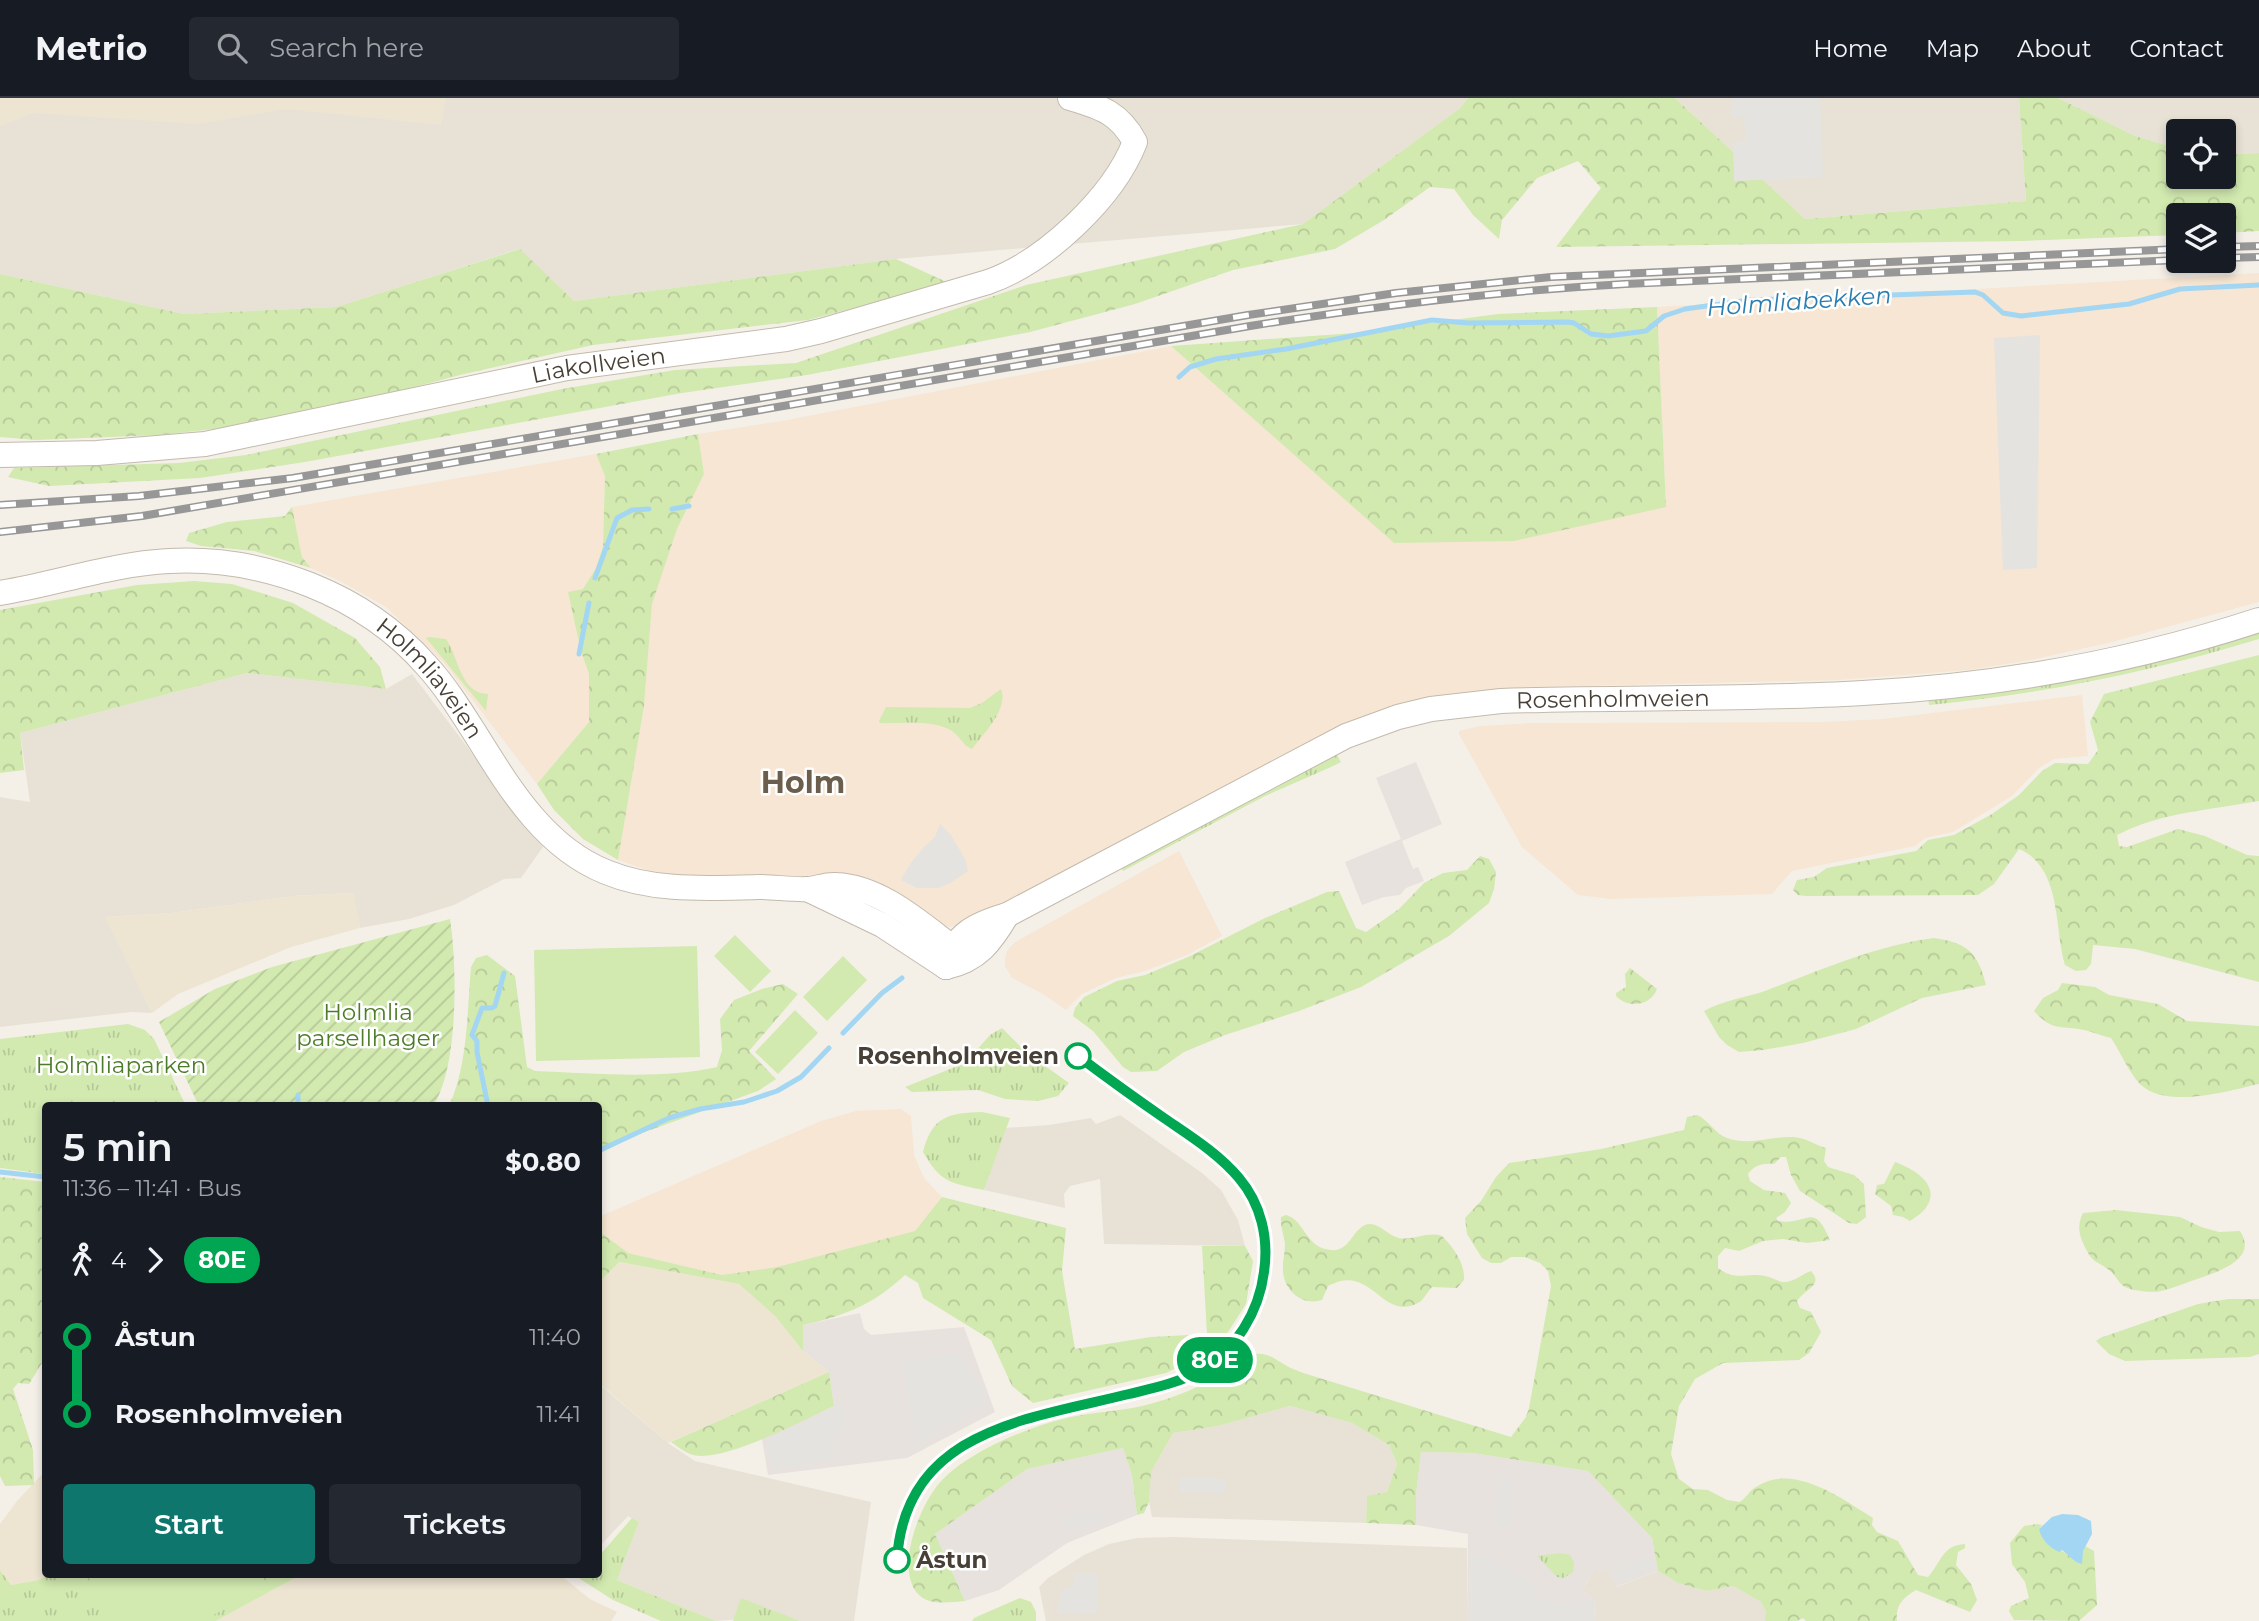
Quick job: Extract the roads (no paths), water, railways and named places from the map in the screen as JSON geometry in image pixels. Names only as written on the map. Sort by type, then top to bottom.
[{"type":"street","name":"Liakollveien","points":[[0,454],[108,453],[205,444],[548,371],[611,360],[756,344],[821,331],[988,282],[1037,258],[1105,193],[1127,162],[1135,142],[1122,121],[1111,113],[1070,98]]},
{"type":"street","name":"Holmliaveien","points":[[0,593],[107,570],[167,561],[234,564],[302,581],[369,615],[414,652],[454,700],[525,807],[541,827],[571,854],[604,872],[658,886],[807,889],[949,957]]},
{"type":"street","name":"Rosenholmveien","points":[[949,957],[969,961],[995,936],[1007,915],[1325,745],[1371,726],[1415,713],[1462,704],[1501,701],[1851,694],[1930,688],[2068,669],[2167,646],[2259,620]]},
{"type":"water","points":[[2062,1514],[2078,1515],[2091,1521],[2092,1534],[2083,1551],[2082,1564],[2062,1550],[2059,1552],[2052,1548],[2040,1533],[2039,1529],[2052,1517]]},
{"type":"waterway","name":"Holmliabekken","points":[[1179,377],[1190,367],[1216,359],[1286,349],[1432,320],[1468,323],[1568,322],[1591,334],[1608,336],[1646,331],[1664,316],[1685,309],[1749,300],[1975,292],[1983,295],[2003,313],[2021,316],[2129,304],[2180,289],[2259,285]]},
{"type":"waterway","name":"Holmliabekken","points":[[672,509],[689,506]]},
{"type":"waterway","name":"Holmliabekken","points":[[595,578],[617,518],[632,510],[649,509]]},
{"type":"waterway","name":"Holmliabekken","points":[[579,654],[589,603]]},
{"type":"waterway","name":"Holmliabekken","points":[[487,1102],[477,1041],[472,1035],[482,1008],[495,1006],[504,973]]},
{"type":"waterway","points":[[843,1033],[882,993],[902,978]]},
{"type":"waterway","points":[[602,1149],[669,1118],[700,1109],[744,1102],[777,1091],[801,1077],[829,1048]]},
{"type":"waterway","points":[[298,1095],[298,1102]]},
{"type":"waterway","points":[[0,1172],[42,1177]]},
{"type":"railway","points":[[2236,247],[2259,246]]},
{"type":"railway","points":[[0,505],[139,496],[293,478],[1248,315],[1396,293],[1551,277],[2166,250]]},
{"type":"railway","points":[[2236,258],[2259,257]]},
{"type":"railway","points":[[0,532],[142,516],[1250,326],[1390,306],[1484,295],[1625,284],[2166,261]]},
{"type":"place","name":"Rosenholmveien","points":[[1078,1056]]},
{"type":"place","name":"Åstun","points":[[897,1560]]},
{"type":"district","name":"Holm","points":[[803,782]]},
{"type":"park label","name":"Holmlia parsellhager","points":[[368,1025]]},
{"type":"park label","name":"Holmliaparken","points":[[121,1065]]}]
